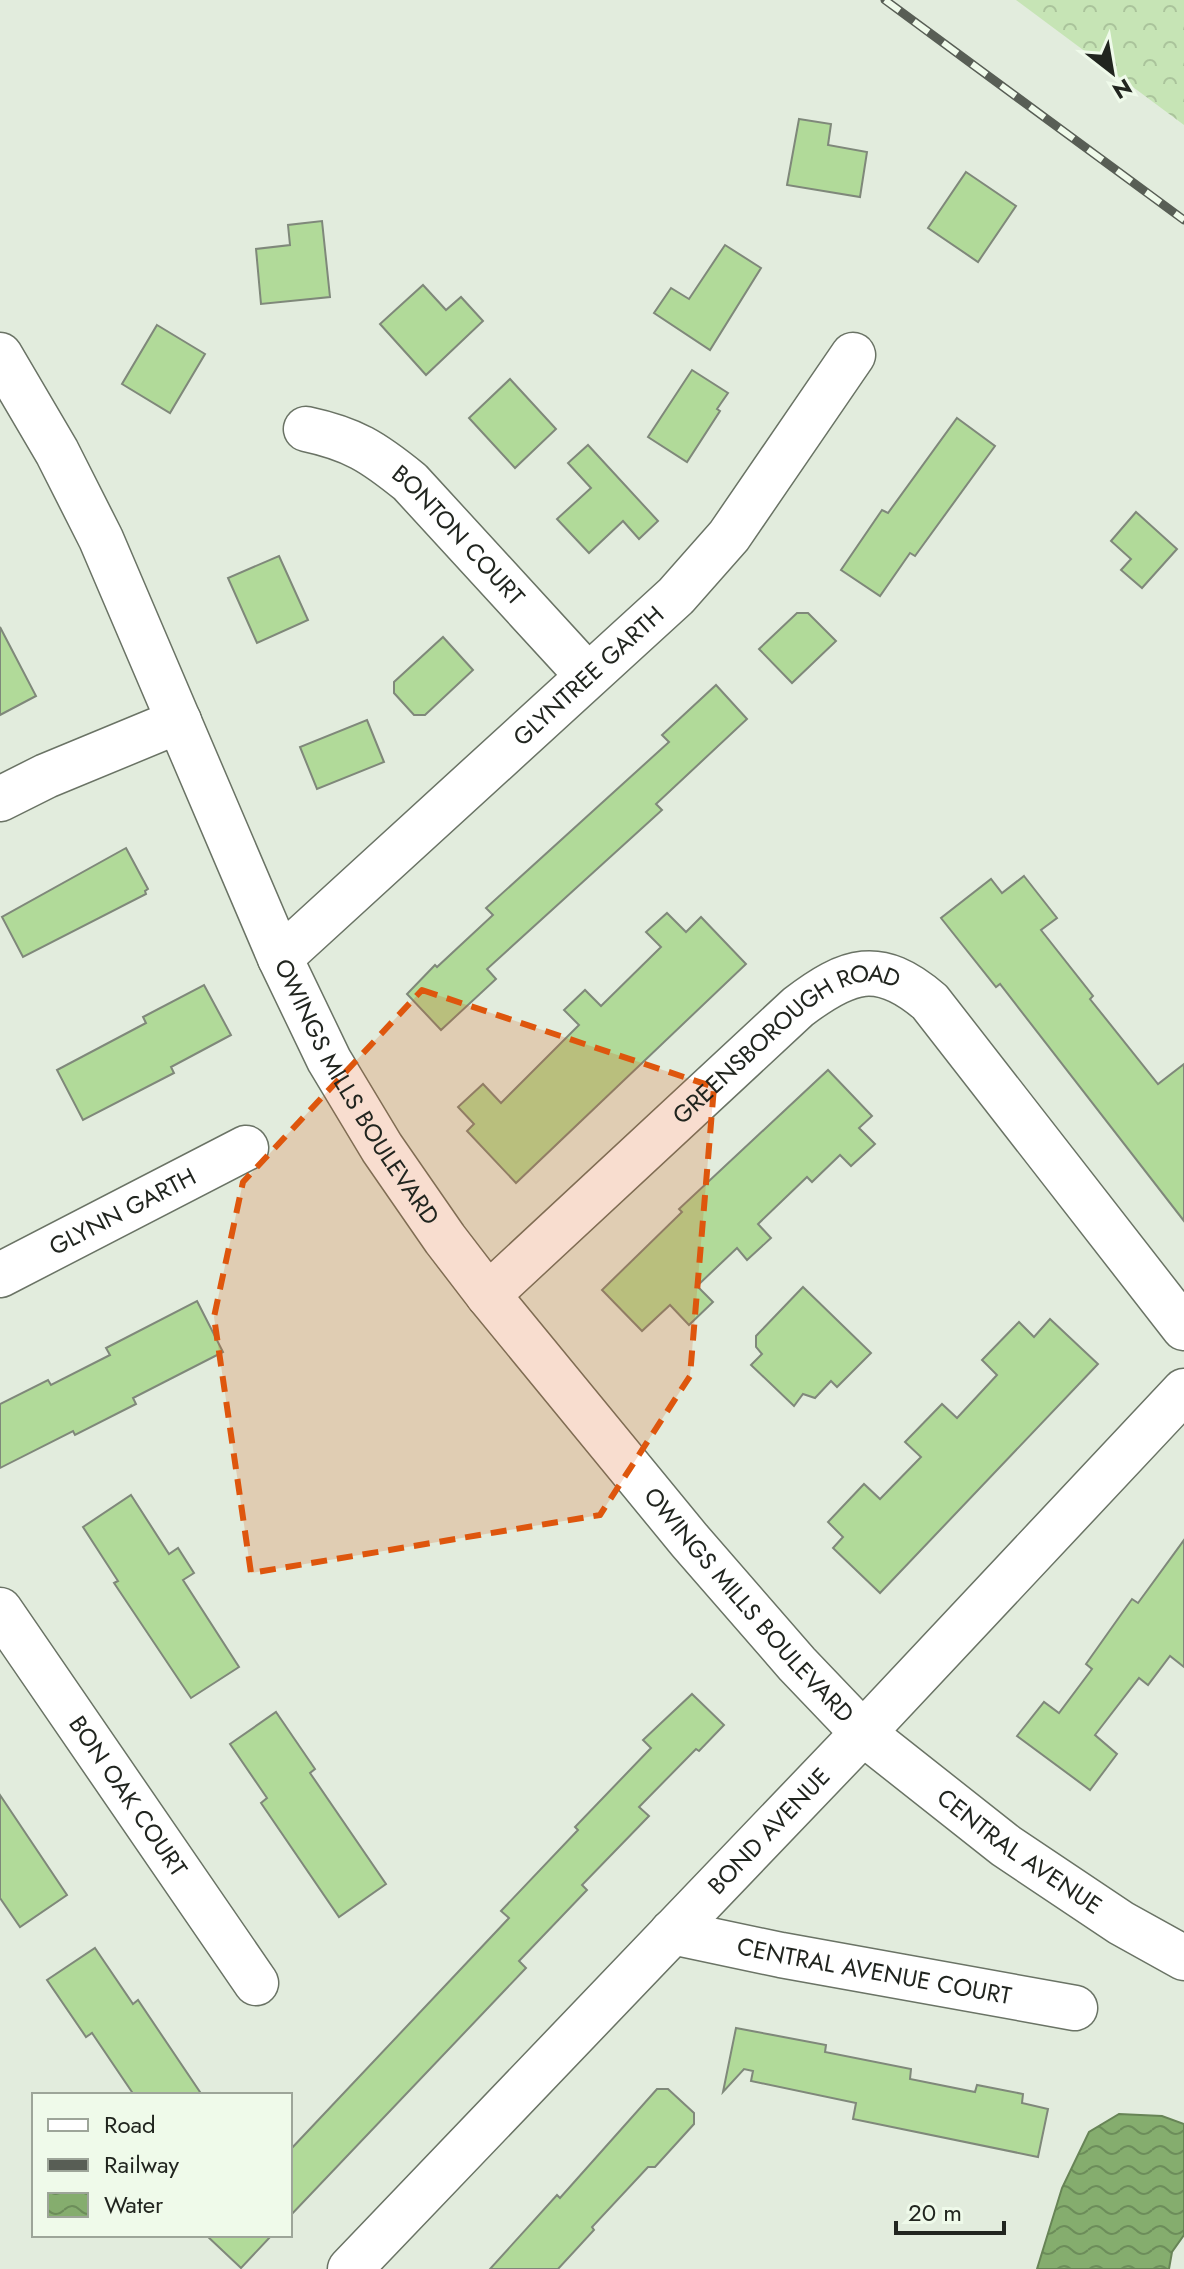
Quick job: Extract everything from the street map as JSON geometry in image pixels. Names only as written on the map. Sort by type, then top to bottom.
[{"type":"street","name":"OWINGS MILLS BOULEVARD","points":[[0,355],[57,452],[101,539],[280,958],[329,1060],[382,1148],[488,1295],[744,1605],[863,1733]]},
{"type":"street","name":"GLYNTREE GARTH","points":[[280,958],[676,596],[729,536],[853,355]]},
{"type":"street","name":"BONTON COURT","points":[[306,429],[341,436],[377,455],[410,482],[587,675]]},
{"type":"street","points":[[0,799],[46,776],[179,721]]},
{"type":"street","name":"GREENSBOROUGH ROAD","points":[[488,1295],[798,1007],[824,988],[851,975],[884,974],[909,984],[930,1002],[1184,1328]]},
{"type":"street","name":"GLYNN GARTH","points":[[0,1275],[246,1148]]},
{"type":"street","name":"BOND AVENUE","points":[[350,2269],[863,1733],[1184,1391]]},
{"type":"street","name":"BON OAK COURT","points":[[0,1610],[256,1983]]},
{"type":"street","name":"CENTRAL AVENUE","points":[[863,1733],[1006,1846],[1109,1915],[1184,1958]]},
{"type":"street","name":"CENTRAL AVENUE COURT","points":[[672,1932],[781,1955],[1075,2008]]},
{"type":"highlighted area","points":[[422,990],[714,1087],[690,1376],[600,1515],[251,1573],[214,1317],[243,1182]]},
{"type":"green space","points":[[1016,0],[1184,0],[1184,125]]},
{"type":"water","points":[[1119,2114],[1162,2116],[1184,2124],[1184,2235],[1172,2252],[1169,2269],[1037,2269],[1062,2188],[1089,2132]]},
{"type":"building","points":[[799,119],[831,124],[828,145],[867,152],[860,197],[787,185]]},
{"type":"building","points":[[966,172],[1016,206],[978,262],[928,228]]},
{"type":"building","points":[[322,221],[330,297],[261,304],[256,249],[290,245],[288,225]]},
{"type":"building","points":[[725,245],[761,268],[710,350],[654,313],[671,288],[689,299]]},
{"type":"building","points":[[423,285],[446,310],[461,297],[483,321],[426,375],[380,324]]},
{"type":"building","points":[[157,325],[205,354],[170,413],[122,384]]},
{"type":"building","points":[[692,370],[728,393],[687,462],[648,437]]},
{"type":"building","points":[[510,379],[556,429],[515,468],[469,418]]},
{"type":"building","points":[[957,418],[995,446],[915,556],[910,553],[880,596],[841,570],[882,510],[888,513]]},
{"type":"building","points":[[588,445],[658,521],[639,539],[623,521],[589,553],[557,519],[591,488],[568,463]]},
{"type":"building","points":[[1136,512],[1177,549],[1142,588],[1121,570],[1131,559],[1111,541]]},
{"type":"building","points":[[279,556],[308,620],[257,643],[228,578]]},
{"type":"building","points":[[797,613],[808,613],[836,641],[792,683],[759,649]]},
{"type":"building","points":[[0,627],[36,696],[0,715]]},
{"type":"building","points":[[443,637],[473,670],[425,715],[414,715],[394,693],[394,682]]},
{"type":"building","points":[[716,685],[747,719],[656,804],[662,810],[487,969],[496,979],[441,1030],[407,994],[435,965],[437,967],[493,915],[486,908],[669,742],[662,735]]},
{"type":"building","points":[[367,720],[384,762],[317,789],[300,747]]},
{"type":"building","points":[[126,848],[148,889],[146,894],[23,957],[2,917]]},
{"type":"building","points":[[1024,876],[1057,918],[1041,930],[1093,996],[1090,999],[1158,1084],[1184,1064],[1184,1221],[1000,984],[996,987],[941,918],[991,879],[1002,893]]},
{"type":"building","points":[[667,913],[686,932],[701,917],[746,964],[516,1183],[467,1131],[474,1124],[458,1107],[483,1084],[501,1103],[579,1025],[564,1010],[585,990],[601,1006],[661,947],[646,932]]},
{"type":"building","points":[[204,985],[231,1035],[171,1067],[174,1073],[83,1120],[57,1070],[146,1023],[143,1017]]},
{"type":"building","points":[[828,1070],[872,1116],[859,1128],[875,1144],[851,1166],[840,1155],[812,1182],[807,1177],[758,1224],[771,1238],[747,1260],[737,1248],[697,1286],[713,1302],[689,1325],[670,1305],[642,1331],[602,1290],[682,1212],[679,1209]]},
{"type":"building","points":[[803,1287],[871,1353],[837,1387],[831,1381],[815,1398],[803,1394],[794,1406],[751,1365],[762,1354],[756,1347],[756,1336]]},
{"type":"building","points":[[197,1301],[223,1352],[133,1398],[136,1404],[0,1468],[0,1404],[48,1380],[51,1385],[110,1355],[106,1348]]},
{"type":"building","points":[[1050,1319],[1098,1364],[880,1593],[833,1548],[843,1537],[828,1522],[864,1484],[880,1499],[921,1457],[905,1442],[942,1404],[957,1418],[997,1375],[982,1360],[1019,1322],[1034,1337]]},
{"type":"building","points":[[131,1495],[169,1554],[178,1548],[194,1573],[183,1580],[239,1667],[191,1698],[114,1583],[118,1581],[83,1527]]},
{"type":"building","points":[[1184,1540],[1184,1667],[1170,1656],[1148,1685],[1139,1678],[1095,1735],[1117,1754],[1090,1790],[1017,1736],[1044,1702],[1059,1713],[1092,1669],[1086,1664],[1132,1599],[1138,1603]]},
{"type":"building","points":[[692,1694],[724,1725],[639,1807],[649,1816],[582,1885],[587,1890],[519,1961],[526,1968],[292,2214],[292,2148],[509,1918],[501,1911],[578,1830],[575,1827],[651,1748],[643,1740]]},
{"type":"building","points":[[276,1712],[315,1769],[310,1773],[386,1884],[339,1917],[261,1803],[267,1798],[230,1744]]},
{"type":"building","points":[[0,1795],[67,1895],[20,1927],[0,1898]]},
{"type":"building","points":[[95,1948],[133,2004],[138,2000],[201,2093],[133,2093],[92,2033],[86,2037],[47,1980]]},
{"type":"building","points":[[736,2028],[826,2045],[825,2052],[911,2069],[910,2079],[975,2092],[977,2085],[1023,2094],[1022,2103],[1048,2109],[1038,2157],[853,2119],[856,2103],[751,2081],[753,2071],[744,2069],[723,2092]]},
{"type":"building","points":[[657,2089],[668,2089],[694,2113],[694,2124],[655,2167],[648,2167],[558,2269],[490,2269],[557,2195],[560,2198]]},
{"type":"building","points":[[208,2237],[270,2237],[241,2268]]},
{"type":"railway","points":[[885,0],[1184,220]]}]
